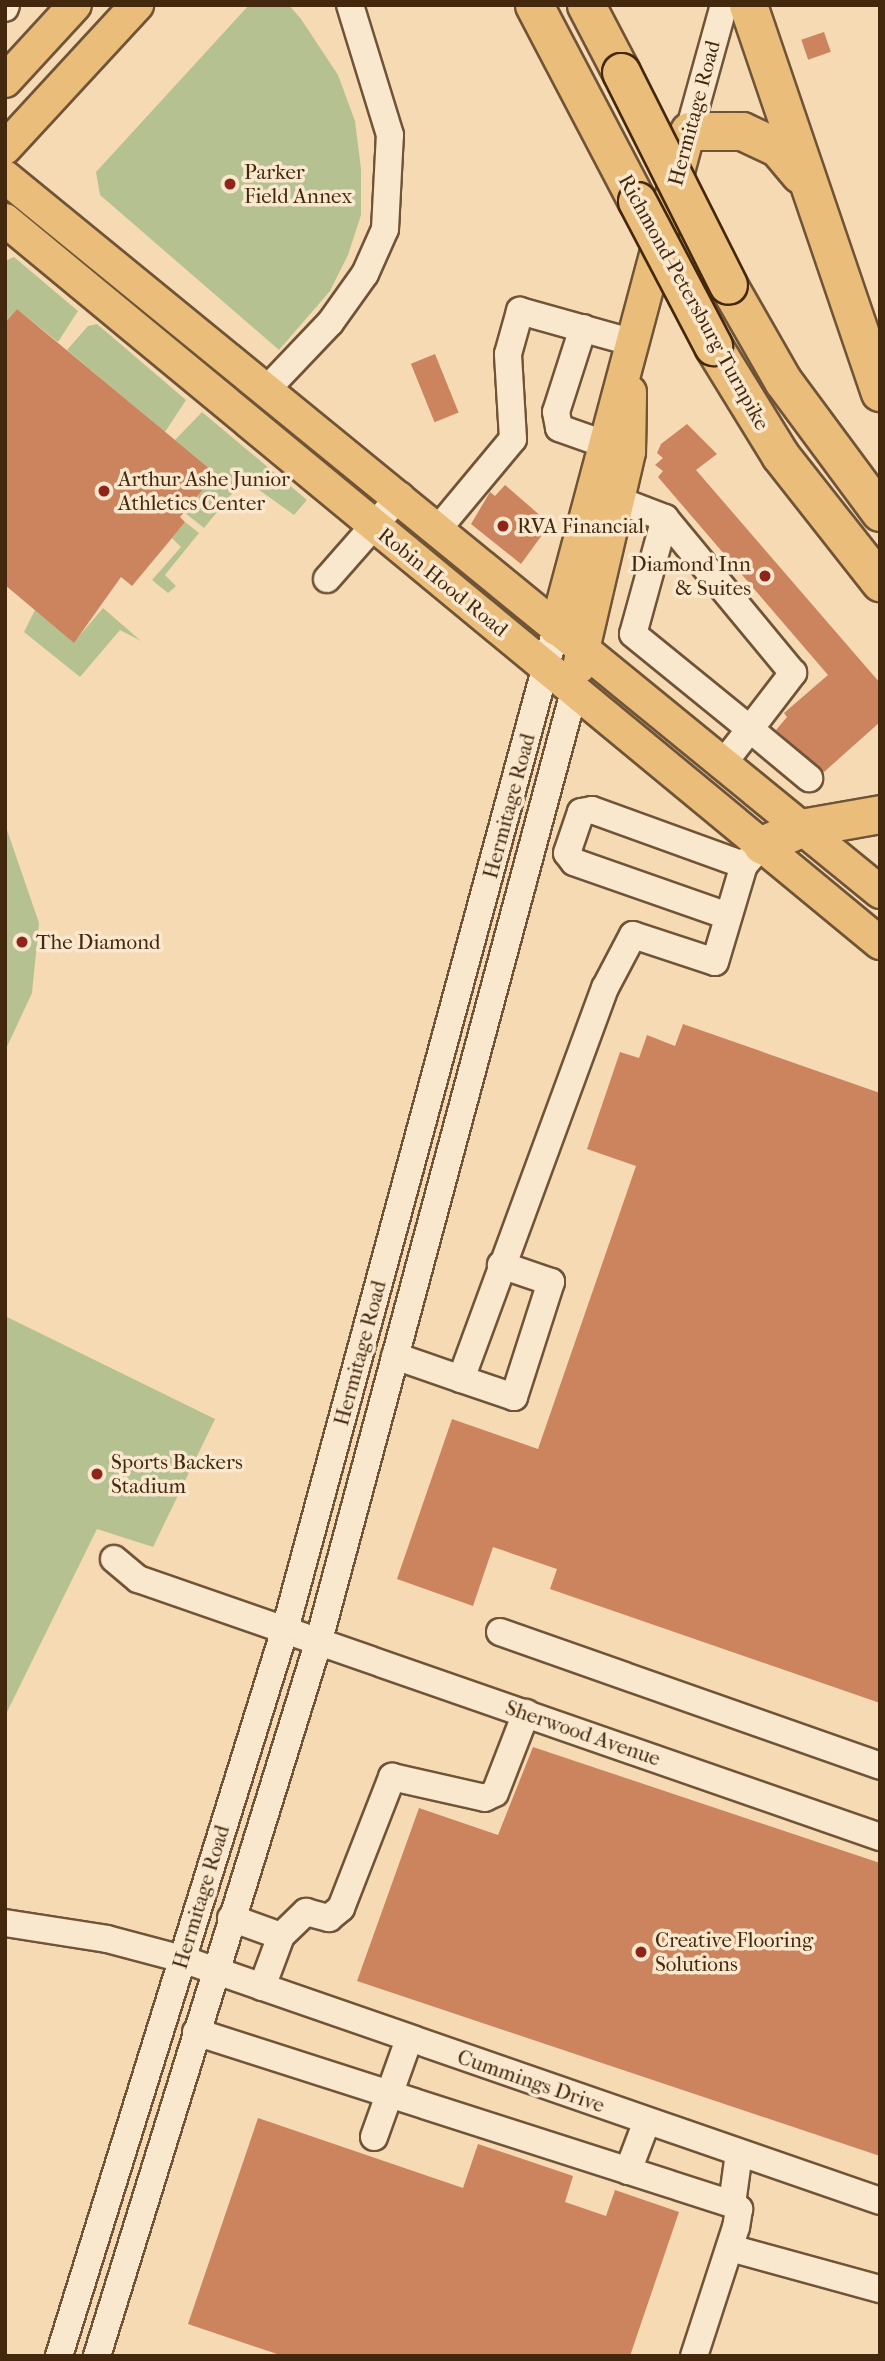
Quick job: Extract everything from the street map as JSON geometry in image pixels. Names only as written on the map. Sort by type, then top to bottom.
[{"type":"highway","name":"Richmond-Petersburg Turnpike","points":[[534,5],[713,346],[780,455],[880,582]]},
{"type":"highway","name":"Richmond-Petersburg Turnpike","points":[[586,5],[728,285],[783,381],[880,512]]},
{"type":"highway","points":[[748,5],[880,392]]},
{"type":"highway","points":[[689,131],[723,127],[760,138],[792,161],[809,190]]},
{"type":"highway","points":[[753,855],[802,828],[880,814]]},
{"type":"main road","points":[[5,81],[75,5]]},
{"type":"main road","points":[[5,148],[137,5]]},
{"type":"main road","name":"Hermitage Road","points":[[556,629],[689,131]]},
{"type":"main road","name":"Robin Hood Road","points":[[5,177],[400,496],[556,629],[725,761],[880,892]]},
{"type":"main road","name":"Robin Hood Road","points":[[5,220],[373,526],[575,688],[753,855],[880,943]]},
{"type":"main road","points":[[150,342],[182,353],[229,390],[247,397],[268,388]]},
{"type":"main road","name":"Hermitage Road","points":[[575,688],[629,452],[631,342]]},
{"type":"street","points":[[268,388],[330,323],[365,274],[385,229],[390,135],[350,5]]},
{"type":"street","name":"Hermitage Road","points":[[689,131],[724,5]]},
{"type":"street","points":[[438,529],[513,439],[508,354],[520,311],[631,342]]},
{"type":"street","points":[[583,328],[557,420],[570,435],[604,444]]},
{"type":"street","points":[[327,579],[400,496]]},
{"type":"street","points":[[618,500],[665,518],[793,673],[725,761]]},
{"type":"street","points":[[665,518],[633,634],[809,778]]},
{"type":"street","name":"Hermitage Road","points":[[59,2356],[286,1626],[556,629]]},
{"type":"street","name":"Hermitage Road","points":[[97,2356],[195,2032],[319,1640],[575,688]]},
{"type":"street","points":[[461,1379],[501,1265],[511,1252],[605,988],[633,935],[715,962],[728,916],[753,855],[592,810],[581,812],[567,853],[574,862],[728,916]]},
{"type":"street","points":[[395,1356],[514,1396],[551,1282],[501,1265]]},
{"type":"street","name":"Sherwood Avenue","points":[[114,1559],[138,1579],[286,1626],[319,1640],[880,1837]]},
{"type":"street","points":[[499,1632],[880,1766]]},
{"type":"street","points":[[262,1987],[281,1936],[306,1912],[329,1917],[341,1908],[392,1776],[485,1798],[495,1793],[526,1713]]},
{"type":"street","points":[[231,1918],[281,1936]]},
{"type":"street","name":"Cummings Drive","points":[[5,1923],[107,1939],[182,1959],[880,2202]]},
{"type":"street","points":[[195,2032],[732,2204],[739,2209],[730,2248],[694,2356]]},
{"type":"street","points":[[374,2137],[409,2039]]},
{"type":"street","points":[[628,2171],[647,2121]]},
{"type":"street","points":[[732,2204],[739,2153]]},
{"type":"street","points":[[730,2248],[880,2289]]},
{"type":"green space","name":"Parker Field Annex","points":[[249,5],[289,5],[301,19],[338,75],[355,121],[361,169],[361,215],[348,255],[330,291],[279,350],[100,195],[96,172]]},
{"type":"green space","points":[[14,257],[78,311],[58,342],[17,309],[5,323],[5,261]]},
{"type":"green space","points":[[97,324],[186,400],[165,432],[67,350],[88,326]]},
{"type":"green space","points":[[202,412],[307,500],[294,515],[244,479],[204,528],[184,512],[216,474],[175,440]]},
{"type":"green space","points":[[185,522],[199,533],[165,575],[176,586],[168,593],[152,580],[181,547],[172,538]]},
{"type":"green space","points":[[103,608],[141,641],[120,630],[80,677],[24,632],[35,610],[74,642]]},
{"type":"green space","name":"The Diamond","points":[[5,824],[39,923],[32,993],[5,1051]]},
{"type":"green space","name":"Sports Backers Stadium","points":[[5,1316],[215,1419],[153,1547],[97,1529],[5,1716]]},
{"type":"building","points":[[824,32],[831,52],[808,60],[801,40]]},
{"type":"building","name":"Arthur Ashe Junior Athletics Center","points":[[17,309],[216,474],[180,517],[185,522],[132,586],[121,577],[74,643],[5,585],[5,323]]},
{"type":"building","points":[[435,354],[459,412],[434,422],[411,364]]},
{"type":"building","name":"Diamond Inn & Suites","points":[[687,424],[717,454],[696,470],[880,683],[880,722],[824,772],[776,730],[787,717],[784,713],[828,675],[658,477],[663,471],[655,465],[663,458],[657,453],[661,444]]},
{"type":"building","points":[[505,485],[550,524],[521,564],[471,524],[490,492],[495,496]]},
{"type":"building","points":[[683,1024],[880,1093],[880,1703],[550,1589],[557,1569],[493,1547],[473,1606],[397,1579],[452,1419],[538,1449],[636,1166],[587,1149],[620,1052],[639,1058],[647,1035],[675,1046]]},
{"type":"building","points":[[533,1747],[880,1863],[880,2156],[357,1981],[419,1808],[498,1835]]},
{"type":"building","points":[[258,2118],[463,2188],[478,2144],[573,2176],[565,2202],[606,2216],[615,2190],[679,2212],[630,2356],[283,2356],[188,2324]]},
{"type":"place","name":"Parker Field Annex","points":[[230,184]]},
{"type":"place","name":"Arthur Ashe Junior Athletics Center","points":[[104,491]]},
{"type":"place","name":"RVA Financial","points":[[503,526]]},
{"type":"place","name":"Diamond Inn & Suites","points":[[765,576]]},
{"type":"place","name":"The Diamond","points":[[22,942]]},
{"type":"place","name":"Sports Backers Stadium","points":[[97,1474]]},
{"type":"place","name":"Creative Flooring Solutions","points":[[641,1952]]}]
